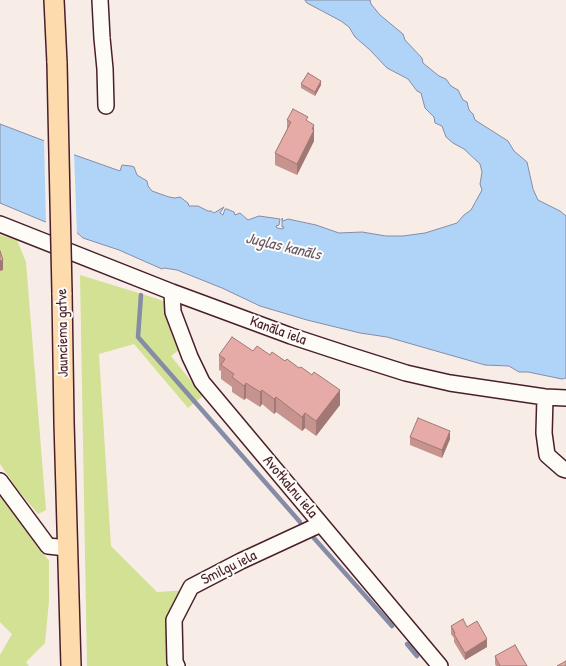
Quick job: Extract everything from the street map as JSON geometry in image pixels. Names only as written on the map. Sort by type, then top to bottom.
[{"type":"main road","name":"Jaunciema gatve","points":[[54,0],[57,64],[67,548],[71,666]]},
{"type":"street","points":[[100,0],[106,106]]},
{"type":"street","name":"Kanāla iela","points":[[0,224],[172,292],[290,336],[406,373],[450,383],[545,397],[566,398]]},
{"type":"street","name":"Avotkalnu iela","points":[[172,292],[172,312],[202,382],[440,666]]},
{"type":"street","points":[[545,397],[544,433],[547,454],[566,470]]},
{"type":"street","points":[[0,481],[48,546],[67,548]]},
{"type":"street","name":"Smilgu iela","points":[[177,666],[174,620],[191,587],[241,561],[321,524]]},
{"type":"green space","points":[[0,235],[17,240],[26,262],[46,510],[38,514],[17,489],[0,464]]},
{"type":"green space","points":[[80,275],[158,299],[180,309],[188,343],[171,356],[203,396],[188,408],[134,344],[99,354],[111,546],[157,592],[189,590],[183,594],[172,666],[87,666]]},
{"type":"green space","points":[[0,496],[49,561],[49,601],[45,643],[26,662],[29,666],[0,666],[0,655],[12,634],[0,622]]},
{"type":"water","name":"Juglas kanāls","points":[[305,0],[370,0],[371,4],[380,15],[403,34],[405,40],[422,58],[423,63],[439,76],[446,79],[451,86],[458,90],[463,100],[467,102],[469,110],[473,114],[475,120],[508,141],[514,151],[527,162],[533,189],[538,200],[560,211],[566,216],[566,378],[562,379],[528,372],[519,372],[509,366],[485,365],[387,337],[360,333],[307,320],[260,306],[222,288],[177,270],[162,269],[119,250],[83,238],[75,231],[43,221],[0,203],[0,124],[42,140],[72,154],[120,171],[122,165],[134,167],[137,175],[147,181],[148,186],[152,191],[169,197],[180,197],[188,203],[189,206],[198,206],[214,213],[224,207],[220,213],[223,215],[225,209],[227,209],[234,212],[235,215],[240,213],[248,220],[259,216],[280,219],[279,225],[276,226],[277,228],[283,229],[284,227],[282,227],[282,218],[283,221],[288,219],[316,225],[339,233],[362,232],[386,236],[403,236],[425,233],[457,223],[471,210],[482,190],[480,184],[482,172],[480,164],[464,149],[446,137],[442,126],[435,123],[434,117],[425,108],[421,93],[417,91],[408,79],[387,68],[355,37],[349,27],[341,21],[307,3]]},
{"type":"pier","points":[[44,139],[74,153],[77,235],[46,224]]},
{"type":"building","points":[[308,73],[321,81],[315,92],[301,84]]},
{"type":"building","points":[[293,109],[308,117],[306,120],[314,125],[312,129],[314,130],[297,164],[275,153],[291,122],[287,120]]},
{"type":"building","points":[[0,251],[3,260],[0,261]]},
{"type":"building","points":[[232,337],[253,351],[257,346],[270,355],[272,352],[285,361],[287,359],[312,375],[314,372],[340,390],[316,421],[305,413],[302,417],[276,397],[274,399],[262,390],[260,392],[246,383],[244,386],[232,377],[234,374],[221,365],[225,359],[219,355]]},
{"type":"building","points":[[418,418],[450,431],[442,450],[410,437]]},
{"type":"building","points":[[463,619],[467,627],[477,621],[487,639],[465,653],[451,626]]},
{"type":"building","points":[[515,645],[527,666],[500,666],[495,656]]},
{"type":"building","points":[[566,661],[566,666],[557,666]]},
{"type":"waterway","points":[[141,295],[138,337],[300,522]]},
{"type":"waterway","points":[[313,537],[392,626]]},
{"type":"waterway","points":[[407,644],[417,656]]}]
